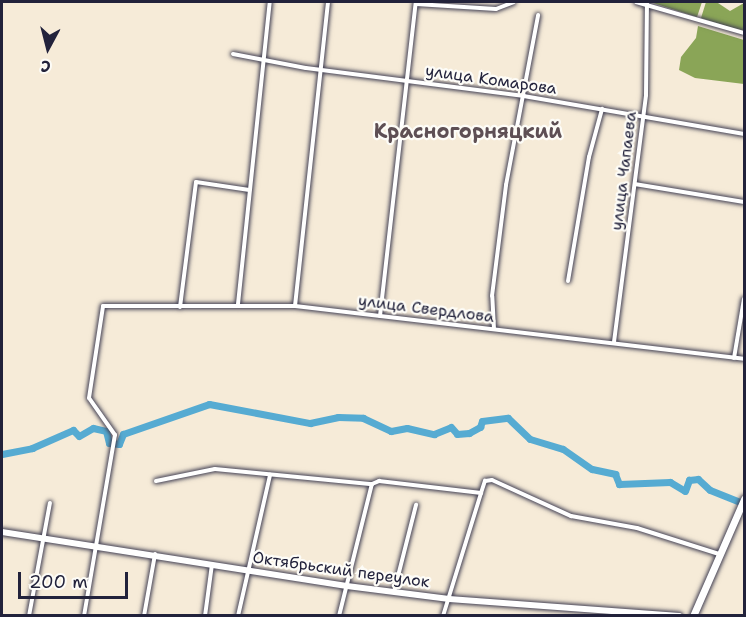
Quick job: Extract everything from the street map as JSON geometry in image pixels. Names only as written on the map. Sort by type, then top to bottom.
[{"type":"main road","points":[[693,615],[744,500]]},
{"type":"street","points":[[238,304],[270,2]]},
{"type":"street","points":[[295,306],[328,2]]},
{"type":"street","points":[[380,316],[416,3],[496,9],[514,2]]},
{"type":"street","points":[[636,2],[744,33]]},
{"type":"street","name":"улица Чапаева","points":[[614,342],[644,116],[646,3]]},
{"type":"street","points":[[494,330],[492,296],[504,196],[538,15]]},
{"type":"street","name":"улица Комарова","points":[[233,54],[264,62],[524,96],[744,134]]},
{"type":"street","points":[[568,281],[589,158],[602,109]]},
{"type":"street","points":[[180,307],[196,182],[249,190]]},
{"type":"street","points":[[635,184],[744,202]]},
{"type":"street","points":[[734,358],[744,299]]},
{"type":"street","name":"улица Свердлова","points":[[97,545],[115,442],[114,430],[92,407],[89,398],[103,306],[180,307],[238,304],[295,306],[614,342],[744,360]]},
{"type":"street","points":[[156,481],[215,469],[372,484],[379,481],[481,493]]},
{"type":"street","points":[[238,615],[270,475]]},
{"type":"street","points":[[443,615],[485,481],[492,480],[571,516],[647,530],[720,554]]},
{"type":"street","points":[[339,615],[372,484]]},
{"type":"street","points":[[29,615],[50,503]]},
{"type":"street","points":[[394,592],[416,505]]},
{"type":"street","name":"Октябрьский переулок","points":[[2,531],[394,592],[679,615]]},
{"type":"street","points":[[84,615],[97,545]]},
{"type":"street","points":[[144,615],[155,553]]},
{"type":"street","points":[[205,615],[212,563]]},
{"type":"street","points":[[563,615],[566,607]]},
{"type":"green space","points":[[650,2],[702,2],[697,17]]},
{"type":"green space","points":[[706,2],[718,3],[730,11],[744,3],[744,32],[701,18]]},
{"type":"green space","points":[[698,26],[744,40],[744,84],[695,78],[679,70],[681,57],[696,38]]},
{"type":"waterway","points":[[2,454],[32,448],[73,430],[79,436],[93,428],[106,431],[109,443],[119,444],[123,434],[209,404],[310,423],[338,417],[363,418],[391,431],[407,428],[434,434],[451,427],[457,434],[469,433],[480,427],[482,421],[508,418],[530,439],[563,449],[592,469],[615,474],[619,484],[670,482],[685,491],[689,480],[698,479],[710,490],[739,502]]},
{"type":"district","name":"Красногорняцкий","points":[[468,131]]}]
